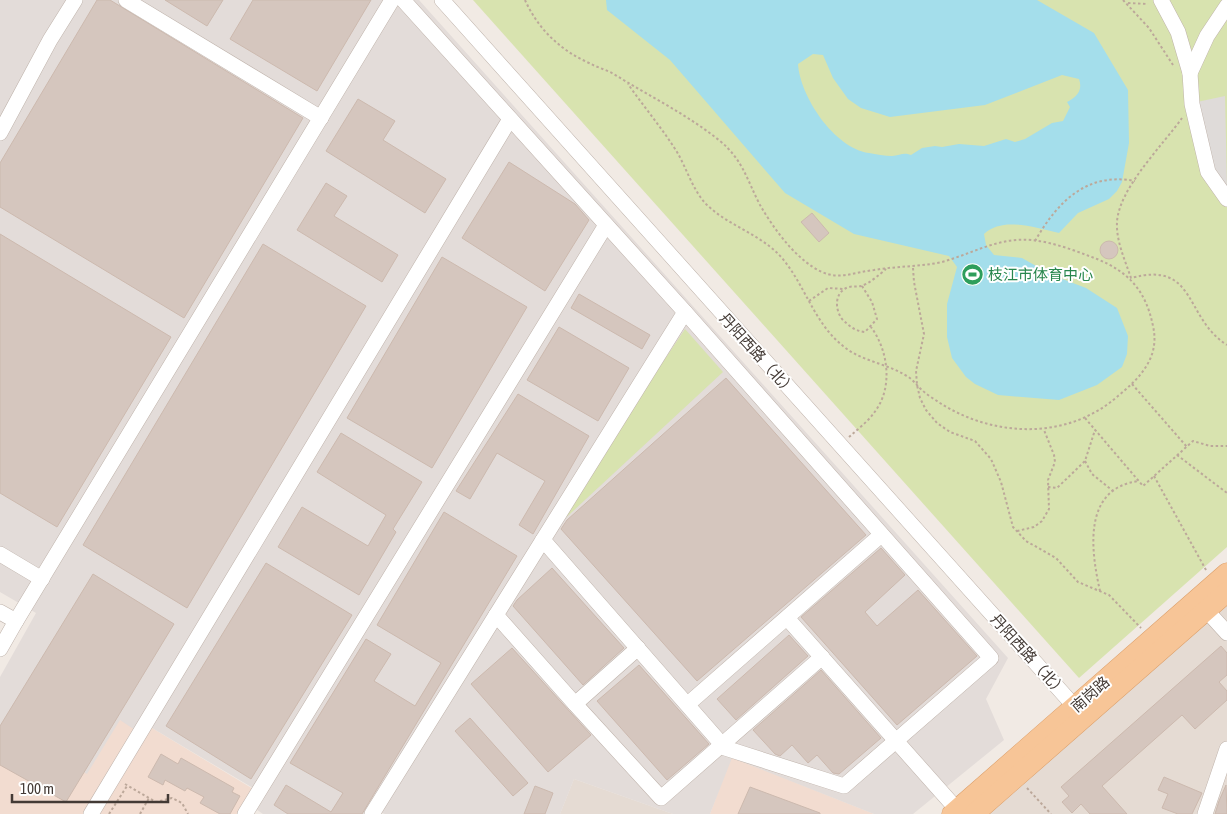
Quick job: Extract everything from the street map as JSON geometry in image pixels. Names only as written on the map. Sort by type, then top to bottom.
[{"type":"main road","name":"南岗路","points":[[961,813],[1075,707],[1223,583]]},
{"type":"main road","name":"南岗路","points":[[961,813],[1017,777],[1207,611],[1223,583]]},
{"type":"street","points":[[0,133],[50,40],[75,0]]},
{"type":"street","points":[[126,0],[321,118]]},
{"type":"street","points":[[0,649],[392,0]]},
{"type":"street","points":[[402,0],[685,312],[991,658],[844,786],[725,748],[543,540]]},
{"type":"street","name":"丹阳西路（北）","points":[[442,0],[1075,707]]},
{"type":"street","points":[[1162,2],[1178,32],[1190,73],[1192,104],[1208,172],[1227,199]]},
{"type":"street","points":[[1190,73],[1207,36],[1227,6]]},
{"type":"street","points":[[91,814],[510,119]]},
{"type":"street","points":[[244,814],[606,225]]},
{"type":"street","points":[[372,814],[685,312]]},
{"type":"street","points":[[688,704],[882,534]]},
{"type":"street","points":[[0,554],[42,579]]},
{"type":"street","points":[[1207,611],[1227,633]]},
{"type":"street","points":[[0,612],[16,622]]},
{"type":"street","points":[[496,615],[661,798],[822,657]]},
{"type":"street","points":[[787,618],[961,813]]},
{"type":"street","points":[[575,704],[638,648]]},
{"type":"street","points":[[1205,814],[1227,749]]},
{"type":"path","points":[[525,0],[541,28],[560,46],[690,119],[738,157],[762,207],[779,232],[806,262],[822,272],[838,277],[886,269],[913,268],[946,261],[993,244],[1028,239],[1081,253],[1119,269],[1131,278],[1154,274],[1172,278],[1186,290],[1196,312],[1210,332],[1227,346]]},
{"type":"path","points":[[1123,0],[1149,28],[1174,66]]},
{"type":"path","points":[[1127,3],[1162,2]]},
{"type":"path","points":[[628,84],[664,132],[706,204],[766,242],[786,264],[823,325],[843,346],[865,359],[909,376],[917,385],[942,404],[972,420],[1006,427],[1044,430],[1084,418],[1103,409],[1132,384],[1149,364],[1156,345],[1153,323],[1144,300],[1131,278],[1119,242],[1117,220],[1125,197],[1135,180],[1192,104]]},
{"type":"path","points":[[1035,241],[1058,207],[1074,193],[1099,181],[1135,180]]},
{"type":"path","points":[[913,268],[924,334],[916,371],[917,385],[923,404],[937,423],[950,432],[975,441],[991,459],[1001,482],[1008,511],[1017,531],[1026,541],[1056,558],[1078,582],[1118,602],[1152,641]]},
{"type":"path","points":[[808,301],[828,288],[844,289],[862,286],[886,269]]},
{"type":"path","points":[[844,289],[838,297],[836,304],[840,315],[848,325],[858,332],[865,332],[872,327],[877,319],[876,310],[862,286]]},
{"type":"path","points":[[840,445],[876,411],[882,399],[886,367],[884,353],[872,327]]},
{"type":"path","points":[[1132,384],[1187,447]]},
{"type":"path","points":[[1084,418],[1142,486],[1193,441],[1210,446],[1227,446]]},
{"type":"path","points":[[1017,531],[1034,527],[1046,515],[1049,500],[1047,487],[1055,462],[1044,430]]},
{"type":"path","points":[[1047,487],[1057,488],[1086,461],[1095,430]]},
{"type":"path","points":[[1177,455],[1227,493]]},
{"type":"path","points":[[1086,461],[1092,474],[1113,491]]},
{"type":"path","points":[[1154,476],[1223,583]]},
{"type":"path","points":[[1100,592],[1094,560],[1093,538],[1100,506],[1113,491],[1128,482],[1139,481]]},
{"type":"path","points":[[1017,777],[1051,814]]},
{"type":"path","points":[[114,778],[156,802],[172,798],[182,803],[188,814]]},
{"type":"path","points":[[109,814],[128,786]]},
{"type":"path","points":[[140,814],[149,798]]},
{"type":"shaded area","points":[[0,0],[419,0],[1008,658],[986,699],[1004,740],[913,814],[874,814],[732,758],[710,814],[673,814],[574,779],[560,814],[385,814],[380,812],[379,814],[263,814],[250,805],[258,791],[147,725],[141,734],[120,720],[87,774],[0,729],[0,677],[36,613],[0,592]]},
{"type":"shaded area","points":[[1225,96],[1227,186],[1224,188],[1212,171],[1197,102]]},
{"type":"shaded area","points":[[1227,602],[1227,814],[979,814]]},
{"type":"shaded area","points":[[120,720],[147,725],[258,792],[245,814],[0,814],[0,729]]},
{"type":"shaded area","points":[[731,757],[874,814],[710,814]]},
{"type":"shaded area","points":[[574,779],[673,814],[560,814]]},
{"type":"green space","name":"枝江市体育中心","points":[[473,0],[1227,0],[1227,547],[1079,678]]},
{"type":"green space","points":[[685,329],[723,372],[558,525],[555,523]]},
{"type":"water","points":[[606,0],[1037,0],[1094,33],[1128,90],[1129,143],[1122,182],[1109,199],[1078,213],[1059,233],[1030,226],[1010,224],[992,229],[984,234],[986,245],[994,255],[1022,258],[1052,275],[1086,288],[1117,308],[1128,336],[1127,354],[1122,367],[1097,385],[1059,400],[998,395],[975,384],[966,377],[952,358],[947,337],[947,304],[957,267],[949,256],[854,234],[785,193],[670,60],[607,10]],"holes":[[[813,54],[823,55],[833,78],[848,99],[861,108],[890,117],[985,105],[1062,75],[1079,79],[1080,90],[1074,98],[1067,102],[1070,107],[1063,121],[1052,123],[1025,139],[1015,142],[1006,139],[984,146],[959,144],[942,147],[935,146],[922,148],[911,155],[883,155],[856,149],[843,141],[821,119],[812,105],[800,77],[798,64]]]},
{"type":"building","points":[[97,0],[110,0],[303,118],[184,318],[0,207],[0,163]]},
{"type":"building","points":[[165,0],[223,0],[207,26]]},
{"type":"building","points":[[253,0],[371,0],[317,91],[230,39]]},
{"type":"building","points":[[358,99],[395,121],[383,140],[446,179],[425,213],[326,151]]},
{"type":"building","points":[[509,162],[575,204],[589,220],[545,291],[462,238]]},
{"type":"building","points":[[326,183],[347,196],[334,216],[398,255],[382,282],[297,230]]},
{"type":"building","points":[[812,213],[829,233],[819,242],[801,222]]},
{"type":"building","points":[[0,234],[171,337],[57,527],[0,493]]},
{"type":"building","points":[[1109,241],[1115,244],[1118,250],[1115,256],[1109,259],[1103,256],[1100,250],[1103,244]]},
{"type":"building","points":[[263,244],[366,306],[187,608],[83,545]]},
{"type":"building","points":[[442,257],[527,307],[432,468],[347,418]]},
{"type":"building","points":[[579,294],[650,335],[642,349],[571,308]]},
{"type":"building","points":[[559,327],[629,368],[598,421],[527,380]]},
{"type":"building","points":[[726,378],[866,535],[697,681],[561,529],[567,520]]},
{"type":"building","points":[[518,394],[589,436],[533,534],[519,525],[545,481],[497,453],[470,499],[456,491]]},
{"type":"building","points":[[341,433],[422,482],[393,529],[396,532],[359,595],[278,547],[302,507],[368,546],[386,515],[317,472]]},
{"type":"building","points":[[444,512],[517,556],[362,814],[288,814],[274,805],[286,785],[331,812],[343,793],[290,763],[366,639],[391,654],[374,681],[415,706],[441,663],[377,625]]},
{"type":"building","points":[[881,548],[905,575],[865,612],[877,626],[918,590],[977,656],[897,725],[801,617]]},
{"type":"building","points":[[266,563],[352,615],[251,779],[166,726]]},
{"type":"building","points":[[552,568],[624,648],[583,685],[513,606],[517,600]]},
{"type":"building","points":[[93,574],[174,624],[66,802],[0,765],[0,726]]},
{"type":"building","points":[[789,635],[808,656],[736,720],[717,699]]},
{"type":"building","points":[[1221,646],[1227,653],[1227,675],[1219,682],[1227,691],[1227,700],[1195,729],[1182,715],[1102,786],[1127,814],[1090,814],[1081,804],[1072,813],[1062,802],[1069,796],[1061,787]]},
{"type":"building","points":[[512,648],[591,735],[548,772],[471,684]]},
{"type":"building","points":[[639,665],[709,744],[667,780],[597,701]]},
{"type":"building","points":[[821,670],[881,738],[839,774],[833,773],[817,755],[808,763],[792,745],[780,756],[775,754],[753,730]]},
{"type":"building","points":[[470,718],[528,783],[513,796],[455,731]]},
{"type":"building","points":[[161,754],[178,764],[181,758],[234,788],[232,792],[240,796],[230,814],[220,814],[200,803],[204,797],[187,788],[185,791],[165,780],[163,785],[148,777]]},
{"type":"building","points":[[1164,777],[1202,793],[1192,814],[1178,814],[1162,808],[1168,794],[1158,790]]},
{"type":"building","points":[[1226,785],[1227,814],[1215,814],[1219,801]]},
{"type":"building","points":[[535,786],[553,793],[545,814],[524,814]]},
{"type":"building","points":[[750,787],[820,813],[820,814],[738,814]]},
{"type":"place","name":"枝江市体育中心","points":[[972,274]]}]
